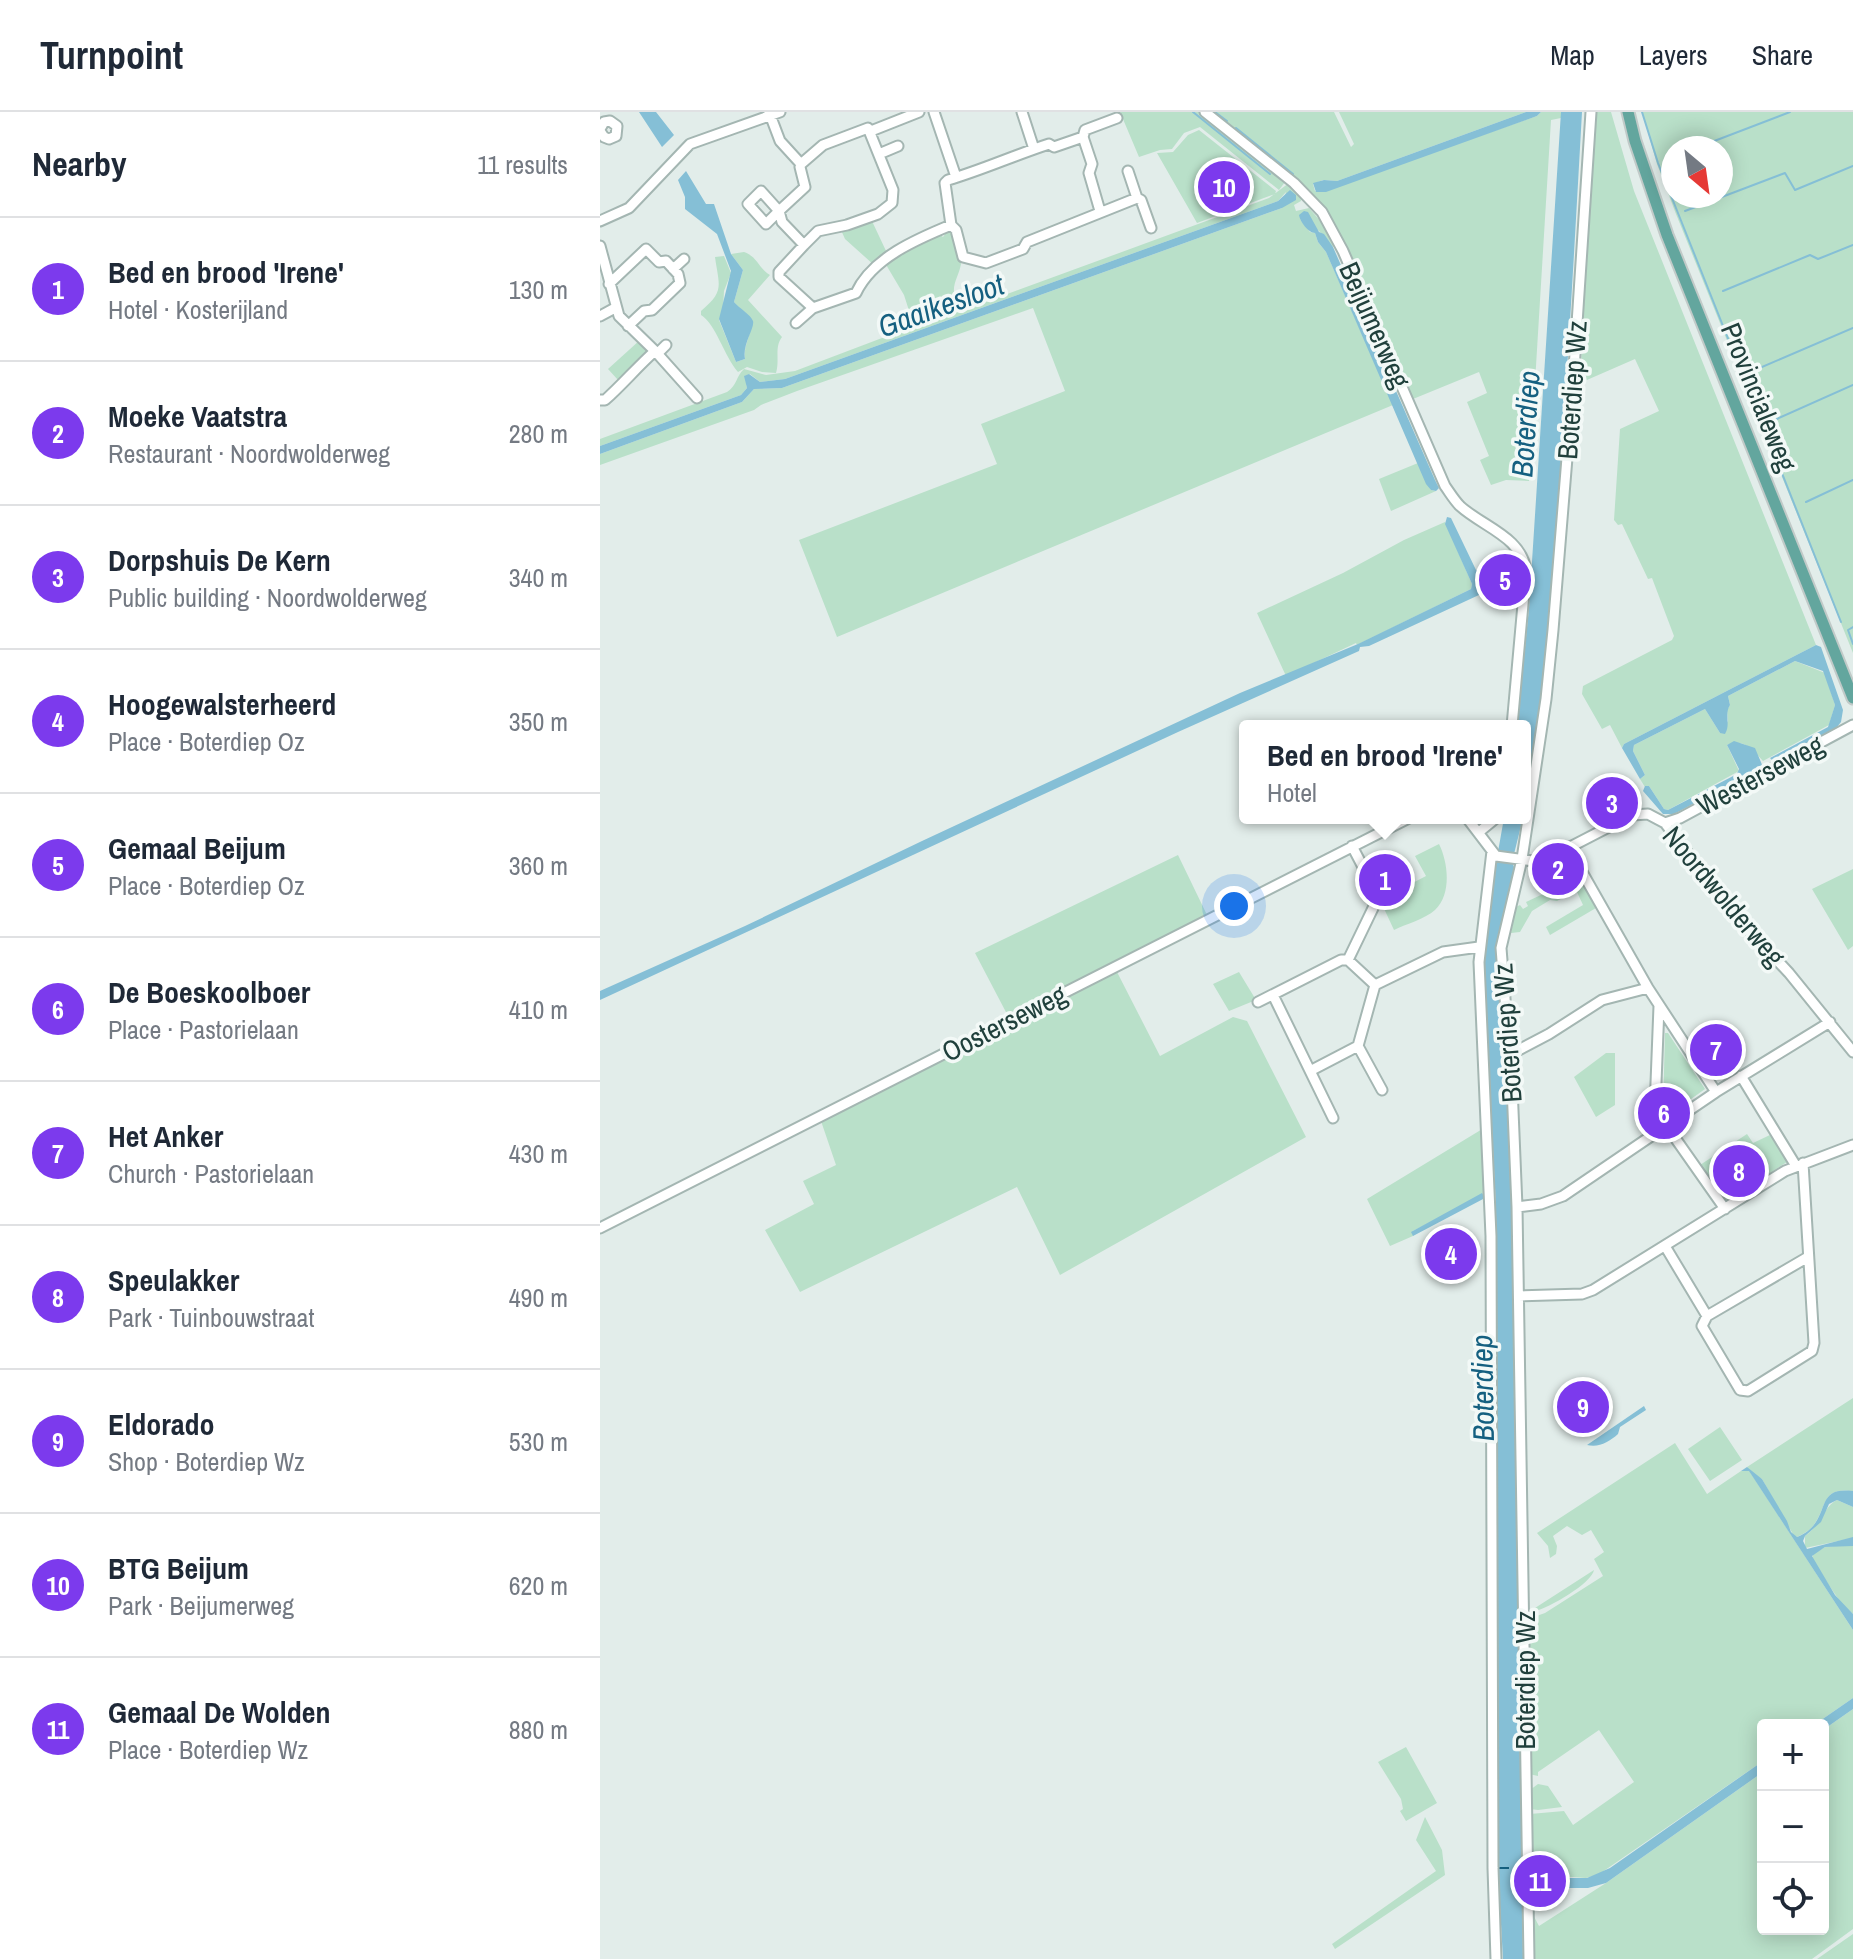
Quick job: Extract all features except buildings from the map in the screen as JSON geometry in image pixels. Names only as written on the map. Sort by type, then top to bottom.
[{"type":"main road","name":"Provincialeweg","points":[[1628,112],[1667,235],[1853,698]]},
{"type":"street","points":[[871,131],[919,112]]},
{"type":"street","points":[[934,112],[956,177]]},
{"type":"street","points":[[1022,112],[1034,149]]},
{"type":"street","name":"Beijumerweg","points":[[1205,112],[1290,179],[1322,212],[1343,251],[1445,486],[1458,504],[1510,541],[1522,554],[1526,571],[1513,720]]},
{"type":"street","name":"Boterdiep Wz","points":[[1531,791],[1553,630],[1591,112]]},
{"type":"street","points":[[600,221],[629,208],[690,144],[773,113],[780,141],[801,164],[805,187],[779,211],[782,222],[804,245]]},
{"type":"street","points":[[1100,211],[1089,173],[1092,164],[1083,137],[1085,130],[1117,118]]},
{"type":"street","points":[[801,164],[823,145],[868,128],[893,190],[892,203],[878,214],[818,231],[779,272],[779,277],[813,308]]},
{"type":"street","points":[[1083,137],[1054,147],[1049,144],[945,183],[951,225],[956,230],[963,257],[986,263],[1023,249],[1027,242],[1137,198]]},
{"type":"street","points":[[879,154],[898,146]]},
{"type":"street","points":[[1128,171],[1151,228]]},
{"type":"street","points":[[796,323],[813,308],[856,293],[859,285],[897,251],[951,225]]},
{"type":"street","points":[[600,246],[615,308],[628,326],[697,398]]},
{"type":"street","points":[[609,284],[646,249],[659,262],[666,261],[678,274],[680,283],[652,310],[644,311],[628,326]]},
{"type":"street","points":[[673,269],[684,259]]},
{"type":"street","points":[[600,316],[615,308]]},
{"type":"street","points":[[600,400],[605,400],[666,345]]},
{"type":"street","name":"Westerseweg","points":[[1665,823],[1680,818],[1853,725]]},
{"type":"street","name":"Noordwolderweg","points":[[1520,859],[1541,862],[1632,815],[1648,814],[1665,823],[1734,914],[1789,973],[1853,1052]]},
{"type":"street","name":"Oosterseweg","points":[[600,1228],[1397,824]]},
{"type":"street","points":[[1472,824],[1494,853],[1520,859]]},
{"type":"street","points":[[1479,832],[1489,824]]},
{"type":"street","name":"Boterdiep Wz","points":[[1526,824],[1501,948],[1517,1207],[1529,1959]]},
{"type":"street","points":[[1348,960],[1375,904],[1375,890],[1352,846]]},
{"type":"street","points":[[1569,849],[1648,988],[1716,1092]]},
{"type":"street","points":[[1494,853],[1479,947],[1491,1236],[1496,1959]]},
{"type":"street","points":[[1382,1090],[1358,1046],[1375,985],[1443,952],[1479,947]]},
{"type":"street","points":[[1258,1002],[1341,960],[1348,960],[1375,985]]},
{"type":"street","points":[[1509,1055],[1602,1000],[1648,988]]},
{"type":"street","points":[[1273,995],[1333,1118]]},
{"type":"street","points":[[1654,1134],[1659,1005]]},
{"type":"street","points":[[1517,1207],[1541,1204],[1563,1196],[1716,1092],[1830,1022]]},
{"type":"street","points":[[1310,1071],[1358,1046]]},
{"type":"street","points":[[1741,1076],[1800,1165],[1808,1257],[1814,1343],[1812,1351],[1744,1392],[1702,1326],[1707,1316],[1808,1257]]},
{"type":"street","points":[[1666,1125],[1725,1209]]},
{"type":"street","points":[[1519,1296],[1582,1294],[1800,1165],[1853,1145]]},
{"type":"street","points":[[1665,1246],[1707,1316]]},
{"type":"green space","points":[[1120,112],[1199,112],[1285,182],[1279,190],[1200,127],[1184,133],[1172,149],[1139,157]]},
{"type":"green space","points":[[1212,112],[1334,112],[1351,147],[1354,144],[1339,112],[1526,112],[1337,181],[1323,180],[1313,184],[1315,191],[1320,192],[1541,112],[1561,112],[1561,118],[1551,120],[1529,481],[1506,480],[1491,485],[1480,460],[1489,456],[1467,402],[1487,393],[1479,372],[1413,399],[1321,203]]},
{"type":"green space","points":[[1594,112],[1611,112],[1634,191],[1816,645],[1624,744],[1622,748],[1610,725],[1602,729],[1582,694],[1583,686],[1672,640],[1674,636],[1652,578],[1648,579],[1622,524],[1618,525],[1614,520],[1620,429],[1659,411],[1635,359],[1580,383]]},
{"type":"green space","points":[[1642,112],[1853,112],[1853,653],[1674,208],[1733,208],[1733,136],[1661,136],[1661,175]]},
{"type":"green space","points":[[1199,130],[1276,191],[1275,194],[1197,223],[1157,153],[1173,152],[1188,135]]},
{"type":"green space","points":[[1289,183],[1300,194],[1301,201],[1294,205],[1296,211],[1309,208],[1335,245],[1333,247],[1319,231],[1300,219],[1310,232],[1315,233],[1326,252],[1393,405],[837,637],[799,540],[997,464],[981,424],[1065,391],[1033,308],[797,391],[754,410],[600,465],[600,454],[742,402],[754,389],[782,388],[1282,208],[1286,192],[1278,201],[785,379],[760,382],[750,374],[745,376],[747,388],[741,395],[600,446],[600,439],[727,392],[744,369],[766,375],[795,371],[911,327],[934,304],[972,307],[1269,198]]},
{"type":"green space","points":[[871,219],[887,253],[874,265],[845,239],[841,230]]},
{"type":"green space","points":[[948,230],[954,232],[961,259],[954,293],[955,297],[967,301],[966,305],[934,301],[913,323],[904,295],[885,263],[931,236],[934,238],[939,234],[943,237]]},
{"type":"green space","points":[[744,252],[770,275],[748,300],[782,337],[778,345],[776,373],[747,367],[738,372],[711,325],[701,315],[717,293],[719,282],[715,257],[724,256],[731,273],[719,320],[736,362],[745,359],[751,325],[747,314],[734,302],[743,270],[731,254]]},
{"type":"green space","points":[[640,340],[649,350],[618,380],[608,369]]},
{"type":"green space","points":[[1418,463],[1431,490],[1436,491],[1391,511],[1379,479]]},
{"type":"green space","points":[[1445,522],[1472,584],[1471,589],[1286,676],[1257,613]]},
{"type":"green space","points":[[1795,661],[1825,673],[1835,705],[1829,725],[1763,761],[1743,744],[1727,745],[1739,771],[1668,810],[1664,809],[1649,786],[1645,787],[1640,779],[1645,775],[1633,751],[1634,745],[1705,709],[1720,733],[1728,721],[1728,696]]},
{"type":"green space","points":[[1439,844],[1447,878],[1440,903],[1426,916],[1394,930],[1380,900],[1426,876],[1415,856]]},
{"type":"green space","points":[[1178,855],[1207,915],[1008,1016],[975,953]]},
{"type":"green space","points":[[1853,869],[1853,946],[1848,950],[1812,889]]},
{"type":"green space","points":[[1579,877],[1596,908],[1550,935],[1546,927],[1583,905],[1577,892],[1574,892],[1557,901],[1550,900],[1532,911],[1520,932],[1511,933],[1516,907],[1520,905],[1523,909],[1528,906],[1526,902]]},
{"type":"green space","points":[[1117,972],[1160,1056],[1233,1017],[1247,1021],[1306,1137],[1060,1275],[1017,1187],[800,1292],[765,1230],[814,1204],[803,1181],[836,1165],[821,1121]]},
{"type":"green space","points":[[1239,972],[1256,1000],[1229,1011],[1213,984]]},
{"type":"green space","points":[[1665,1033],[1668,1033],[1705,1089],[1670,1114],[1663,1110]]},
{"type":"green space","points":[[1606,1053],[1615,1053],[1615,1105],[1596,1117],[1574,1077]]},
{"type":"green space","points":[[1484,1128],[1487,1194],[1390,1246],[1367,1199]]},
{"type":"green space","points":[[1747,1134],[1753,1143],[1770,1135],[1787,1162],[1725,1202],[1700,1165]]},
{"type":"green space","points":[[1853,1398],[1853,1491],[1830,1495],[1808,1531],[1794,1536],[1762,1479],[1750,1472],[1853,1630],[1853,1698],[1823,1719],[1757,1719],[1757,1765],[1598,1875],[1586,1878],[1530,1874],[1530,1814],[1564,1811],[1573,1825],[1634,1782],[1599,1730],[1538,1772],[1538,1776],[1529,1774],[1528,1619],[1545,1613],[1603,1576],[1594,1559],[1604,1552],[1591,1530],[1582,1535],[1567,1526],[1553,1536],[1556,1554],[1550,1558],[1548,1546],[1537,1533],[1675,1443],[1707,1494],[1741,1471],[1750,1471],[1747,1467]]},
{"type":"green space","points":[[1720,1427],[1742,1460],[1710,1481],[1688,1449]]},
{"type":"green space","points":[[1837,1500],[1853,1507],[1853,1538],[1805,1548],[1805,1536]]},
{"type":"green space","points":[[1853,1546],[1853,1614],[1841,1603],[1812,1560],[1813,1554],[1825,1547]]},
{"type":"green space","points":[[1594,1570],[1569,1594],[1535,1611],[1535,1608]]},
{"type":"green space","points":[[1853,1709],[1853,1929],[1812,1959],[1532,1959],[1531,1911],[1539,1926],[1606,1883],[1757,1776],[1757,1935],[1829,1935],[1829,1726]]},
{"type":"green space","points":[[1406,1747],[1437,1803],[1406,1821],[1400,1811],[1403,1809],[1401,1799],[1378,1762]]},
{"type":"green space","points":[[1538,1784],[1548,1786],[1562,1807],[1530,1809],[1530,1790]]},
{"type":"green space","points":[[1425,1817],[1442,1850],[1445,1875],[1335,1949],[1332,1944],[1436,1871],[1416,1840]]},
{"type":"green space","points":[[1853,1934],[1853,1959],[1817,1959]]},
{"type":"water","points":[[639,112],[656,112],[674,135],[662,147]]},
{"type":"water","points":[[1526,112],[1541,112],[1326,192],[1316,192],[1313,183],[1337,181]]},
{"type":"water","points":[[1561,112],[1582,112],[1554,575],[1531,774],[1531,720],[1518,720],[1529,608]]},
{"type":"water","points":[[686,171],[706,204],[714,204],[731,254],[743,270],[734,302],[750,316],[753,324],[745,348],[745,359],[736,362],[719,319],[731,271],[717,234],[685,209],[685,197],[678,180]]},
{"type":"water","points":[[1290,190],[1296,195],[1296,200],[1282,208],[782,388],[754,389],[742,402],[600,454],[600,446],[741,395],[747,388],[744,376],[749,374],[760,382],[785,379],[1278,201]]},
{"type":"water","points":[[1308,212],[1319,232],[1333,247],[1439,488],[1436,491],[1426,484],[1326,252],[1315,233],[1301,221],[1299,215]]},
{"type":"water","points":[[1447,517],[1451,518],[1476,570],[1489,579],[1494,588],[1369,646],[1360,647],[1359,651],[600,1000],[600,991],[1240,693],[1358,644],[1471,589],[1472,584],[1445,524]]},
{"type":"water","points":[[1816,645],[1821,647],[1843,710],[1837,727],[1780,758],[1773,761],[1770,758],[1828,727],[1835,705],[1823,671],[1795,661],[1728,696],[1730,705],[1725,734],[1720,733],[1705,709],[1634,745],[1633,751],[1645,775],[1640,779],[1622,748],[1624,744]]},
{"type":"water","points":[[1734,741],[1755,748],[1763,767],[1674,814],[1663,814],[1643,791],[1645,786],[1649,786],[1664,809],[1668,810],[1737,774],[1739,769],[1727,745]]},
{"type":"water","points":[[1503,824],[1522,824],[1512,862],[1514,867],[1502,932],[1513,1186],[1523,1959],[1503,1959],[1499,1889],[1496,1207],[1483,936]]},
{"type":"water","points":[[1482,1193],[1485,1198],[1413,1236],[1411,1232]]},
{"type":"water","points":[[1644,1406],[1646,1410],[1620,1427],[1611,1440],[1600,1445],[1587,1445]]},
{"type":"water","points":[[1747,1467],[1762,1479],[1791,1532],[1797,1537],[1813,1526],[1829,1496],[1835,1492],[1853,1491],[1853,1507],[1837,1500],[1829,1504],[1821,1522],[1803,1541],[1807,1549],[1853,1537],[1853,1546],[1825,1547],[1812,1556],[1835,1595],[1853,1614],[1853,1630],[1749,1471],[1741,1471]]},
{"type":"water","points":[[1853,1698],[1853,1709],[1829,1726],[1829,1719],[1823,1719]]},
{"type":"water","points":[[1757,1765],[1757,1776],[1606,1883],[1588,1888],[1554,1888],[1553,1878],[1587,1878],[1610,1868]]},
{"type":"waterway","points":[[1193,112],[1270,174]]},
{"type":"waterway","points":[[1215,112],[1227,121]]},
{"type":"waterway","points":[[1642,112],[1658,163],[1739,366]]},
{"type":"waterway","points":[[1727,136],[1790,112]]},
{"type":"waterway","points":[[1236,128],[1293,174]]},
{"type":"waterway","points":[[1685,211],[1785,173],[1795,190],[1853,166]]},
{"type":"waterway","points":[[1723,291],[1810,255],[1818,259],[1853,245]]},
{"type":"waterway","points":[[1755,370],[1853,328]]},
{"type":"waterway","points":[[1743,375],[1841,622]]},
{"type":"waterway","points":[[1770,422],[1853,385]]},
{"type":"waterway","points":[[1806,502],[1853,480]]},
{"type":"waterway","points":[[1853,627],[1848,630],[1853,644]]},
{"type":"ferry route","points":[[1499,1868],[1521,1868]]},
{"type":"place","name":"BTG Beijum","points":[[1224,187]]},
{"type":"place","name":"Gemaal Beijum","points":[[1505,580]]},
{"type":"place","name":"Dorpshuis De Kern","points":[[1612,803]]},
{"type":"place","name":"Moeke Vaatstra","points":[[1558,869]]},
{"type":"place","name":"Bed en brood 'Irene'","points":[[1385,880]]},
{"type":"place","name":"Het Anker","points":[[1716,1050]]},
{"type":"place","name":"De Boeskoolboer","points":[[1664,1113]]},
{"type":"place","name":"Speulakker","points":[[1739,1171]]},
{"type":"place","name":"Hoogewalsterheerd","points":[[1451,1254]]},
{"type":"place","name":"Eldorado","points":[[1583,1407]]},
{"type":"place","name":"Gemaal De Wolden","points":[[1540,1881]]},
{"type":"water label","name":"Gaaikesloot","points":[[941,306]]},
{"type":"water label","name":"Boterdiep","points":[[1526,424]]},
{"type":"water label","name":"Boterdiep","points":[[1483,1388]]}]
